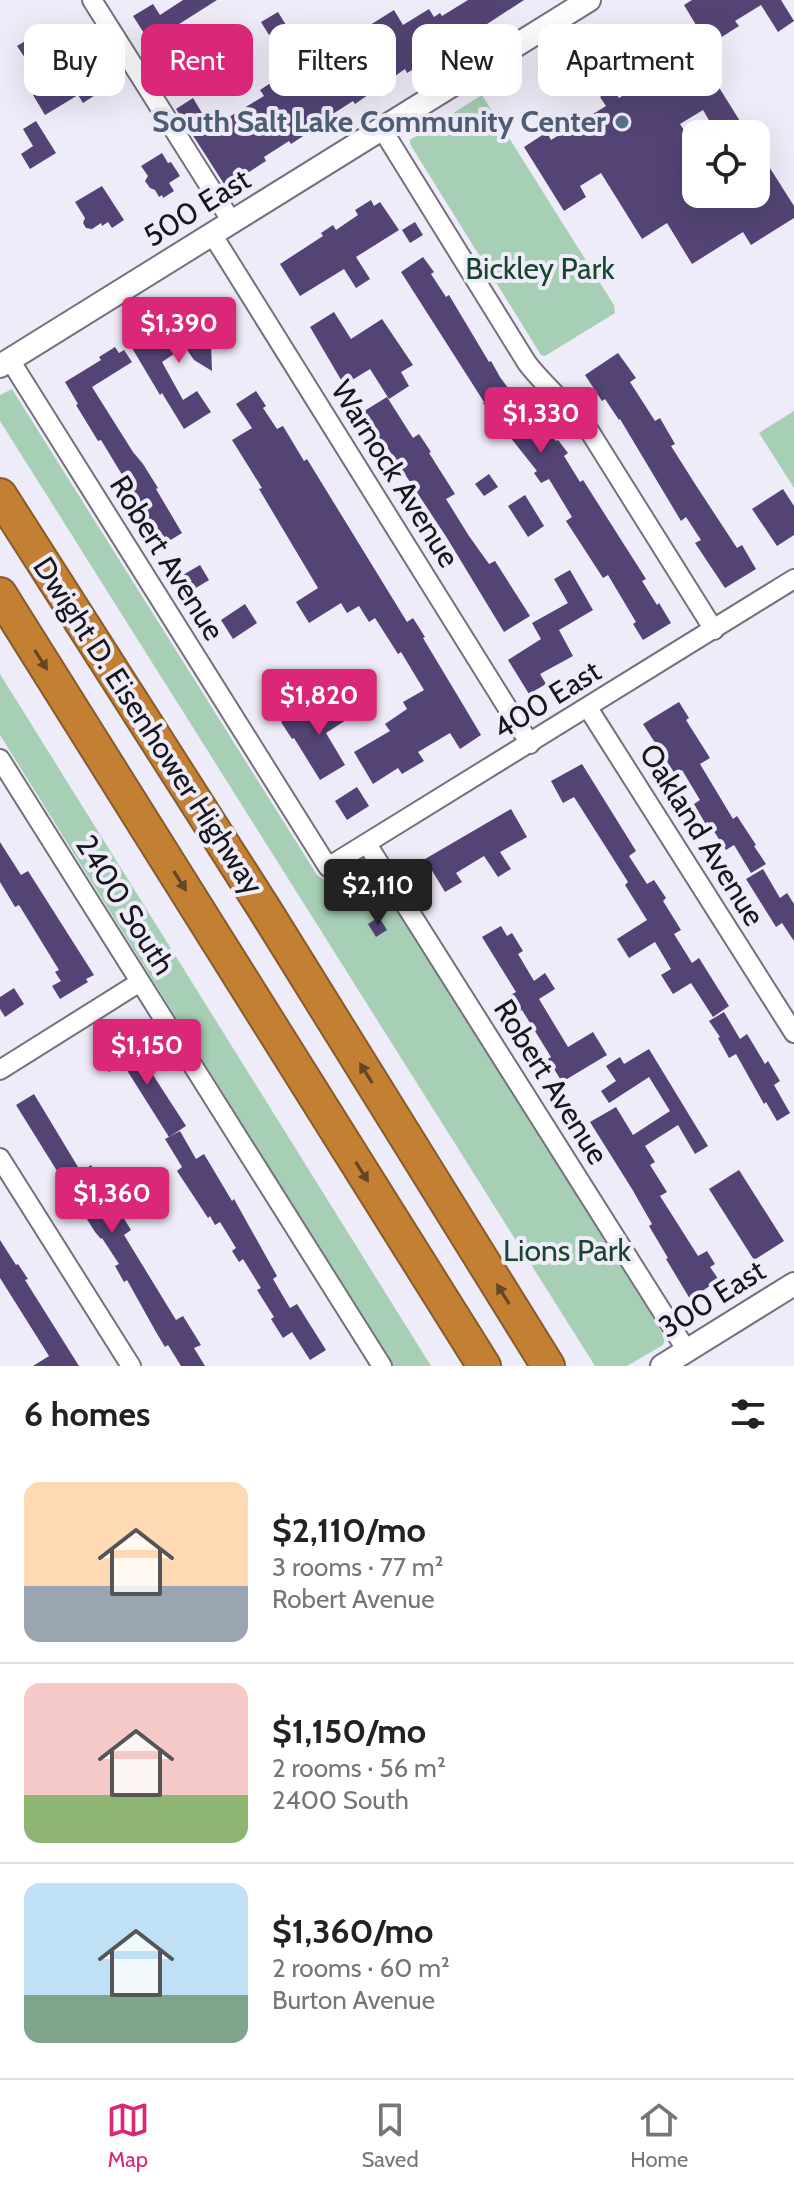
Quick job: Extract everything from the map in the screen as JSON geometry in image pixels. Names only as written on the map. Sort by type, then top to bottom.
[{"type":"highway","name":"Dwight D. Eisenhower Highway","points":[[0,495],[265,910],[546,1363]]},
{"type":"highway","name":"Dwight D. Eisenhower Highway","points":[[0,594],[484,1366]]},
{"type":"street","points":[[92,0],[232,222]]},
{"type":"street","name":"500 East","points":[[5,363],[589,0]]},
{"type":"street","points":[[382,129],[527,363],[590,432],[714,630]]},
{"type":"street","name":"Warnock Avenue","points":[[212,234],[530,744]]},
{"type":"street","name":"Robert Avenue","points":[[5,363],[328,867]]},
{"type":"street","name":"400 East","points":[[328,867],[794,579]]},
{"type":"street","name":"Oakland Avenue","points":[[588,708],[794,1033]]},
{"type":"street","name":"2400 South","points":[[0,759],[382,1366]]},
{"type":"street","name":"Robert Avenue","points":[[367,844],[687,1351]]},
{"type":"street","points":[[0,1070],[140,982]]},
{"type":"street","points":[[0,1158],[131,1366]]},
{"type":"street","name":"300 East","points":[[662,1366],[794,1284]]},
{"type":"green space","name":"Bickley Park","points":[[483,96],[614,305],[615,313],[545,356],[541,355],[410,140]]},
{"type":"green space","name":"Lions Park","points":[[12,389],[317,875],[335,882],[362,871],[376,877],[657,1324],[665,1339],[663,1345],[627,1366],[595,1366],[0,421],[0,395]]},
{"type":"green space","points":[[794,411],[794,488],[759,433]]},
{"type":"green space","points":[[0,674],[431,1366],[393,1366],[0,735]]},
{"type":"building","points":[[183,0],[217,0],[179,24],[141,24],[141,28],[133,16],[153,4],[160,15]]},
{"type":"building","points":[[468,0],[524,0],[487,24],[412,24],[412,70],[407,73],[405,69],[396,75],[396,24],[372,24],[394,10],[403,25],[429,9],[434,17],[440,13],[442,16]]},
{"type":"building","points":[[692,0],[781,0],[794,21],[778,32],[761,5],[735,21],[739,26],[722,37],[722,24],[695,24],[684,5]]},
{"type":"building","points":[[278,12],[285,24],[269,24],[269,35],[261,22]]},
{"type":"building","points":[[24,42],[24,56],[17,46]]},
{"type":"building","points":[[269,84],[269,96],[366,96],[328,117],[331,121],[313,133],[311,131],[291,144],[289,141],[264,157],[266,161],[226,187],[176,109],[193,98],[211,128],[264,96],[260,90]]},
{"type":"building","name":"South Salt Lake Community Center","points":[[722,92],[739,120],[709,120],[703,110],[680,124],[682,208],[770,208],[770,168],[794,206],[794,218],[751,245],[743,232],[692,264],[667,223],[642,239],[601,173],[580,186],[586,197],[564,211],[524,147],[547,132],[551,140],[606,106],[602,96],[722,96]]},
{"type":"building","points":[[34,96],[76,96],[45,115]]},
{"type":"building","points":[[79,96],[94,96],[83,103]]},
{"type":"building","points":[[36,121],[56,153],[30,169],[21,154],[33,146],[23,129]]},
{"type":"building","points":[[162,153],[180,176],[169,183],[174,191],[163,198],[145,181],[148,176],[141,166]]},
{"type":"building","points":[[102,186],[124,220],[112,228],[108,222],[92,229],[86,228],[83,223],[85,218],[75,202]]},
{"type":"building","points":[[371,200],[374,206],[380,202],[399,230],[356,257],[370,279],[356,288],[344,269],[300,296],[280,264],[323,236],[321,233],[333,225],[336,230],[358,215],[355,210]]},
{"type":"building","points":[[415,222],[423,235],[410,243],[402,230]]},
{"type":"building","points":[[423,257],[446,297],[449,295],[489,362],[516,399],[513,401],[533,428],[540,422],[568,453],[564,456],[580,482],[583,480],[646,579],[642,581],[671,623],[643,640],[608,575],[603,578],[566,521],[572,517],[549,479],[541,483],[534,473],[537,471],[483,403],[401,272]]},
{"type":"building","points":[[334,312],[351,339],[382,319],[413,365],[401,372],[409,386],[389,399],[370,369],[344,385],[310,327]]},
{"type":"building","points":[[201,313],[205,320],[210,316],[212,371],[194,360],[185,347],[180,350],[166,342],[174,354],[162,362],[183,400],[197,391],[211,412],[184,429],[132,348],[153,334],[158,341]]},
{"type":"building","points":[[115,347],[119,353],[124,350],[132,362],[92,387],[158,488],[182,533],[164,544],[101,440],[98,441],[76,405],[65,382],[101,360],[99,357]]},
{"type":"building","points":[[618,353],[636,378],[630,382],[655,421],[660,418],[675,444],[671,446],[697,487],[737,548],[742,545],[756,569],[725,588],[695,543],[701,540],[686,517],[681,521],[620,419],[605,399],[602,401],[585,375]]},
{"type":"building","points":[[256,391],[277,429],[283,426],[304,461],[307,459],[407,622],[413,618],[481,735],[460,749],[450,733],[418,752],[424,761],[402,774],[398,768],[373,784],[354,752],[390,731],[385,724],[407,709],[403,702],[424,690],[375,618],[369,622],[359,606],[347,613],[341,603],[309,623],[296,602],[318,588],[232,440],[252,428],[236,404]]},
{"type":"building","points":[[387,397],[413,438],[419,434],[431,452],[455,494],[446,499],[469,536],[489,564],[495,561],[530,616],[504,632],[447,538],[361,413]]},
{"type":"building","points":[[489,474],[498,487],[484,496],[475,484]]},
{"type":"building","points":[[783,489],[794,506],[794,535],[777,546],[752,509]]},
{"type":"building","points":[[525,495],[544,526],[528,537],[508,506]]},
{"type":"building","points":[[200,565],[209,580],[191,591],[181,576]]},
{"type":"building","points":[[570,570],[593,610],[559,630],[573,656],[540,674],[546,684],[529,694],[508,660],[541,639],[532,623],[568,603],[554,579]]},
{"type":"building","points":[[245,604],[257,623],[233,639],[221,620]]},
{"type":"building","points":[[348,700],[357,713],[326,733],[345,765],[320,780],[281,722],[306,706],[316,721]]},
{"type":"building","points":[[679,702],[689,718],[686,720],[710,758],[700,764],[733,819],[737,816],[766,864],[751,873],[734,845],[726,850],[708,822],[705,823],[694,804],[700,800],[682,770],[675,774],[643,724]]},
{"type":"building","points":[[582,764],[636,851],[629,856],[647,884],[654,880],[666,898],[663,901],[681,930],[674,934],[692,963],[699,958],[729,1006],[713,1017],[691,983],[673,994],[661,975],[671,969],[655,942],[629,958],[617,939],[647,920],[625,885],[628,882],[574,797],[563,803],[551,781]]},
{"type":"building","points":[[357,787],[369,806],[347,820],[335,801]]},
{"type":"building","points":[[511,809],[527,837],[500,852],[511,869],[498,877],[484,856],[456,873],[462,882],[445,892],[425,859]]},
{"type":"building","points":[[0,842],[21,875],[28,871],[94,975],[60,999],[52,986],[61,981],[55,972],[59,970],[19,905],[15,907],[0,882]]},
{"type":"building","points":[[763,869],[780,898],[787,893],[794,904],[794,941],[782,923],[776,927],[746,879]]},
{"type":"building","points":[[379,917],[387,930],[376,937],[368,924]]},
{"type":"building","points":[[501,926],[507,936],[512,933],[523,951],[518,954],[534,981],[545,973],[555,989],[539,999],[568,1047],[593,1032],[607,1055],[562,1082],[548,1059],[551,1057],[522,1010],[519,1012],[509,996],[516,992],[482,937]]},
{"type":"building","points":[[14,988],[24,1004],[5,1017],[0,1009],[0,997]]},
{"type":"building","points":[[724,1012],[740,1039],[747,1034],[765,1064],[768,1061],[780,1081],[774,1085],[790,1113],[777,1121],[736,1054],[729,1058],[709,1021]]},
{"type":"building","points":[[133,1044],[186,1126],[169,1137],[123,1064],[109,1072],[101,1060],[125,1045],[126,1048]]},
{"type":"building","points":[[649,1049],[708,1146],[695,1154],[678,1125],[645,1146],[655,1162],[650,1165],[667,1192],[660,1196],[698,1256],[707,1251],[715,1264],[710,1267],[719,1280],[690,1299],[649,1226],[652,1224],[590,1122],[616,1107],[633,1135],[670,1111],[649,1077],[609,1103],[601,1091],[616,1081],[606,1066],[620,1057],[624,1064]]},
{"type":"building","points":[[34,1094],[81,1172],[91,1165],[131,1230],[124,1235],[176,1320],[183,1316],[201,1345],[194,1348],[205,1366],[181,1366],[168,1345],[165,1347],[127,1280],[124,1282],[115,1266],[119,1264],[95,1232],[16,1105]]},
{"type":"building","points":[[180,1131],[196,1159],[204,1154],[232,1201],[234,1199],[277,1276],[273,1279],[290,1308],[297,1304],[326,1350],[310,1360],[292,1332],[283,1338],[257,1290],[261,1288],[243,1259],[239,1262],[232,1251],[236,1248],[220,1222],[215,1225],[210,1216],[208,1218],[177,1171],[182,1167],[165,1139]]},
{"type":"building","points":[[739,1170],[784,1241],[754,1260],[709,1189]]},
{"type":"building","points":[[0,1240],[28,1279],[25,1280],[79,1366],[33,1366],[49,1356],[0,1278]]},
{"type":"place","name":"South Salt Lake Community Center","points":[[622,122]]}]
